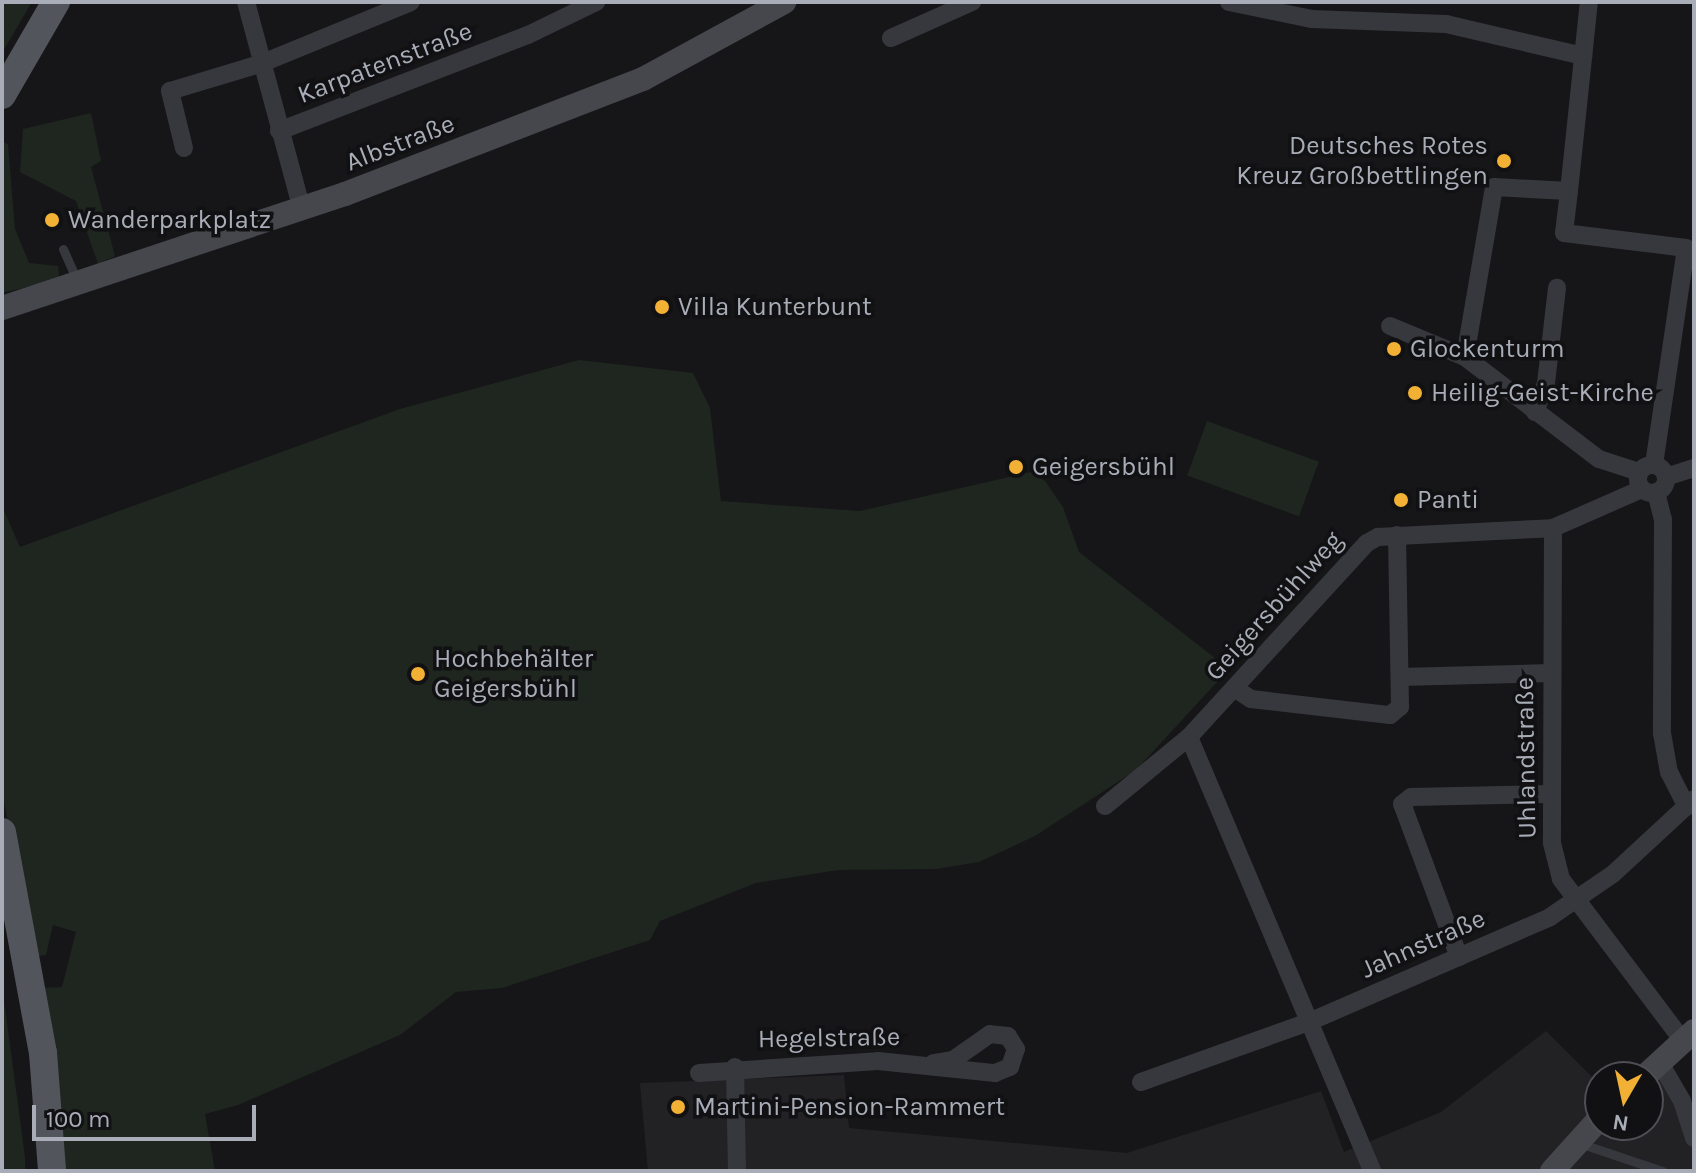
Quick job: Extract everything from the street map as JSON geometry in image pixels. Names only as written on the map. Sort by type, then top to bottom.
[{"type":"main road","points":[[2,95],[56,2]]},
{"type":"main road","points":[[2,832],[43,1053],[52,1171]]},
{"type":"street","points":[[246,2],[260,64],[302,209]]},
{"type":"street","points":[[184,148],[170,91],[260,64],[411,2]]},
{"type":"street","name":"Karpatenstraße","points":[[279,131],[558,11],[596,2]]},
{"type":"street","name":"Albstraße","points":[[8,302],[302,209],[643,79],[784,2]]},
{"type":"street","points":[[891,38],[972,2]]},
{"type":"street","points":[[1229,2],[1312,19],[1446,24],[1583,56]]},
{"type":"street","points":[[1589,2],[1564,233],[1690,246],[1651,479],[1663,520],[1662,733],[1669,772],[1691,803]]},
{"type":"street","points":[[1465,357],[1494,187],[1569,191]]},
{"type":"street","points":[[1535,412],[1546,383],[1557,288]]},
{"type":"street","points":[[1390,326],[1465,357],[1599,459],[1651,479]]},
{"type":"street","name":"Geigersbühlweg","points":[[1105,806],[1189,737],[1367,543],[1397,535],[1553,528],[1651,479],[1694,468]]},
{"type":"street","name":"Uhlandstraße","points":[[1553,528],[1548,794],[1561,879],[1689,1036]]},
{"type":"street","points":[[1234,688],[1251,699],[1390,715],[1400,707],[1397,535]]},
{"type":"street","points":[[1400,677],[1551,673]]},
{"type":"street","points":[[1189,737],[1372,1171]]},
{"type":"street","points":[[1459,957],[1402,804],[1411,797],[1548,794]]},
{"type":"street","name":"Jahnstraße","points":[[1141,1082],[1309,1022],[1459,957],[1576,901],[1691,803]]},
{"type":"street","points":[[1662,1061],[1689,1036]]},
{"type":"street","name":"Hegelstraße","points":[[737,1171],[735,1067],[933,1063]]},
{"type":"street","points":[[699,1073],[735,1067]]},
{"type":"street","points":[[1664,1082],[1682,1101],[1694,1138]]},
{"type":"street","points":[[1552,1171],[1584,1135]]},
{"type":"lane","points":[[63,249],[77,281]]},
{"type":"lane","points":[[1576,1143],[1662,1171]]},
{"type":"shaded area","points":[[2,2],[32,2],[2,53]]},
{"type":"shaded area","points":[[91,113],[101,161],[91,167],[115,256],[98,264],[76,201],[20,172],[23,129]]},
{"type":"shaded area","points":[[2,142],[8,144],[15,229],[29,263],[58,266],[59,275],[57,280],[2,293]]},
{"type":"shaded area","points":[[579,360],[693,373],[710,408],[721,501],[860,511],[1031,472],[1045,481],[1063,507],[1079,552],[1229,669],[1136,770],[1035,836],[979,862],[936,869],[838,870],[756,883],[660,921],[650,940],[502,988],[456,992],[400,1035],[238,1105],[205,1114],[215,1171],[63,1171],[40,988],[62,987],[76,932],[53,925],[46,955],[34,957],[2,791],[2,506],[20,547],[400,409]]},
{"type":"shaded area","points":[[1207,421],[1319,462],[1299,516],[1187,476]]},
{"type":"shaded area","points":[[2,985],[25,1157],[25,1171],[2,1171]]},
{"type":"shaded area","points":[[1546,1031],[1584,1069],[1584,1141],[1664,1141],[1664,1061],[1694,1123],[1694,1171],[648,1171],[640,1083],[844,1075],[849,1128],[1127,1153],[1321,1091],[1344,1152],[1441,1112]]},
{"type":"place","name":"Deutsches Rotes Kreuz Großbettlingen","points":[[1504,161]]},
{"type":"place","name":"Wanderparkplatz","points":[[52,220]]},
{"type":"place","name":"Villa Kunterbunt","points":[[662,307]]},
{"type":"place","name":"Glockenturm","points":[[1394,349]]},
{"type":"place","name":"Heilig-Geist-Kirche","points":[[1415,393]]},
{"type":"place","name":"Geigersbühl","points":[[1016,467]]},
{"type":"place","name":"Panti","points":[[1401,500]]},
{"type":"place","name":"Hochbehälter Geigersbühl","points":[[418,674]]},
{"type":"place","name":"Martini-Pension-Rammert","points":[[678,1107]]}]
